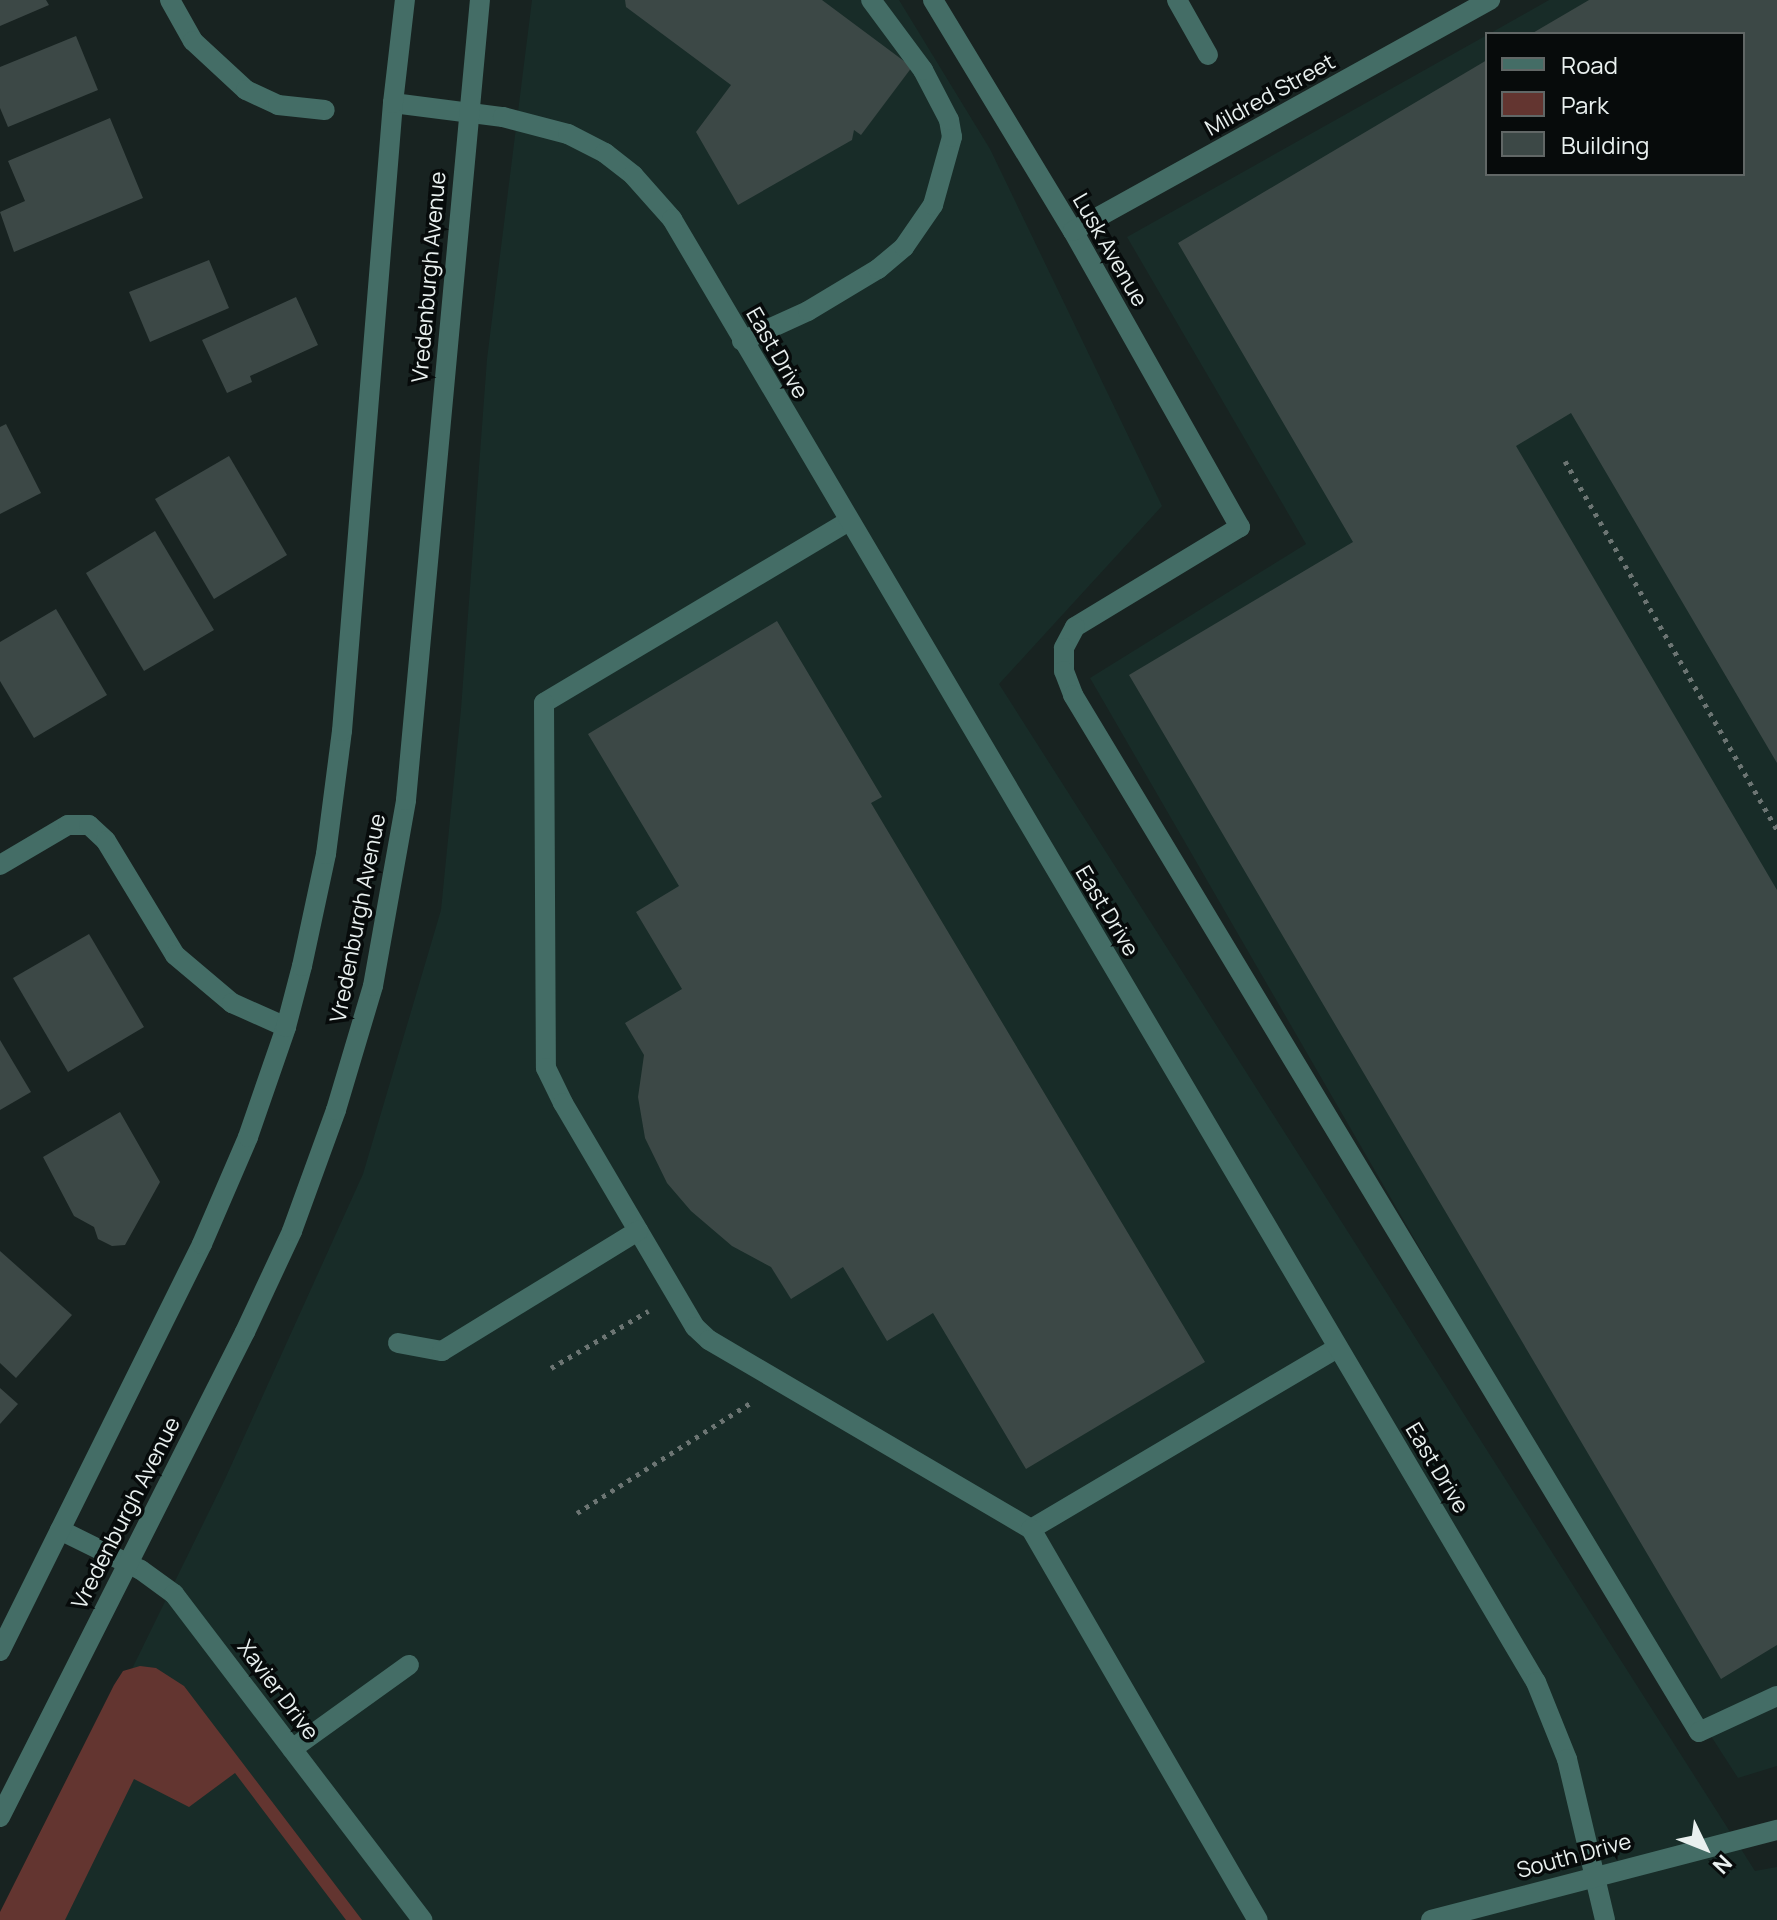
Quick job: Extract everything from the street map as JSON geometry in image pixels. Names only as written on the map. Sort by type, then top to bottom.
[{"type":"street","points":[[170,0],[193,41],[246,90],[278,105],[325,110]]},
{"type":"street","name":"Vredenburgh Avenue","points":[[0,1651],[202,1244],[248,1137],[286,1027],[326,854],[342,731],[393,103],[405,0]]},
{"type":"street","name":"Vredenburgh Avenue","points":[[0,1817],[292,1231],[336,1110],[373,986],[406,800],[480,0]]},
{"type":"street","points":[[742,341],[808,311],[878,269],[904,247],[933,205],[952,137],[949,120],[923,70],[871,0]]},
{"type":"street","name":"Lusk Avenue","points":[[933,0],[1073,231],[1240,527],[1075,627],[1064,648],[1064,671],[1073,695],[1699,1732],[1777,1696]]},
{"type":"street","points":[[1177,0],[1208,55]]},
{"type":"street","name":"Mildred Street","points":[[1073,231],[1490,0]]},
{"type":"street","name":"East Drive","points":[[393,103],[468,111],[568,134],[605,153],[633,175],[672,219],[1550,1710],[1567,1759],[1605,1920]]},
{"type":"street","points":[[849,521],[544,703],[546,1068],[563,1103],[695,1327],[709,1340],[1031,1529],[1258,1920]]},
{"type":"street","points":[[0,865],[68,825],[89,825],[106,841],[175,955],[232,1003],[286,1027]]},
{"type":"street","points":[[398,1343],[442,1351],[638,1231]]},
{"type":"street","points":[[1031,1529],[1337,1348]]},
{"type":"street","name":"Xavier Drive","points":[[60,1530],[128,1564],[174,1594],[422,1920]]},
{"type":"street","points":[[292,1749],[409,1665]]},
{"type":"street","name":"South Drive","points":[[1431,1920],[1777,1830]]},
{"type":"path","points":[[1565,461],[1777,830]]},
{"type":"path","points":[[551,1368],[649,1311]]},
{"type":"path","points":[[577,1513],[750,1402]]},
{"type":"shaded area","points":[[532,0],[899,0],[990,149],[1162,506],[999,684],[1755,1871],[1777,1867],[1777,1920],[9,1920],[225,1479],[363,1174],[441,910],[461,709],[487,359]]},
{"type":"shaded area","points":[[1549,0],[1777,0],[1777,1766],[1738,1778],[1625,1603],[1090,678],[1306,544],[1127,237],[1485,36],[1485,176],[1745,176],[1745,32],[1493,32]]},
{"type":"green space","points":[[140,1666],[156,1668],[184,1686],[362,1920],[346,1920],[235,1773],[189,1807],[134,1779],[65,1920],[0,1920],[0,1912],[114,1685],[123,1671]]},
{"type":"building","points":[[0,0],[46,0],[49,5],[0,26]]},
{"type":"building","points":[[625,0],[822,0],[912,67],[861,135],[854,130],[852,140],[738,205],[696,132],[731,85],[626,7]]},
{"type":"building","points":[[1589,0],[1777,0],[1777,763],[1571,413],[1516,446],[1777,890],[1777,1645],[1721,1679],[1129,675],[1353,542],[1178,243],[1485,61],[1485,176],[1745,176],[1745,32],[1534,32]]},
{"type":"building","points":[[76,36],[98,90],[8,127],[0,108],[0,67]]},
{"type":"building","points":[[110,118],[143,198],[14,252],[0,212],[25,201],[8,161]]},
{"type":"building","points":[[209,260],[229,308],[150,342],[129,292]]},
{"type":"building","points":[[296,297],[318,345],[250,376],[252,382],[227,393],[202,340]]},
{"type":"building","points":[[6,424],[41,493],[0,514],[0,427]]},
{"type":"building","points":[[229,456],[287,555],[214,599],[155,499]]},
{"type":"building","points":[[155,531],[214,630],[144,671],[86,573]]},
{"type":"building","points":[[56,609],[107,695],[34,738],[0,681],[0,642]]},
{"type":"building","points":[[777,621],[882,797],[871,803],[1205,1362],[1026,1469],[933,1313],[887,1341],[843,1267],[791,1299],[771,1267],[732,1246],[691,1211],[667,1183],[645,1138],[638,1097],[644,1055],[625,1023],[682,989],[636,912],[679,886],[588,734]]},
{"type":"building","points":[[89,934],[144,1027],[68,1072],[13,978]]},
{"type":"building","points":[[0,1040],[31,1092],[0,1110]]},
{"type":"building","points":[[120,1112],[160,1182],[125,1245],[112,1246],[98,1239],[94,1227],[74,1216],[43,1157]]},
{"type":"building","points":[[0,1251],[72,1315],[16,1378],[0,1363]]},
{"type":"building","points":[[0,1388],[18,1404],[0,1424]]}]
